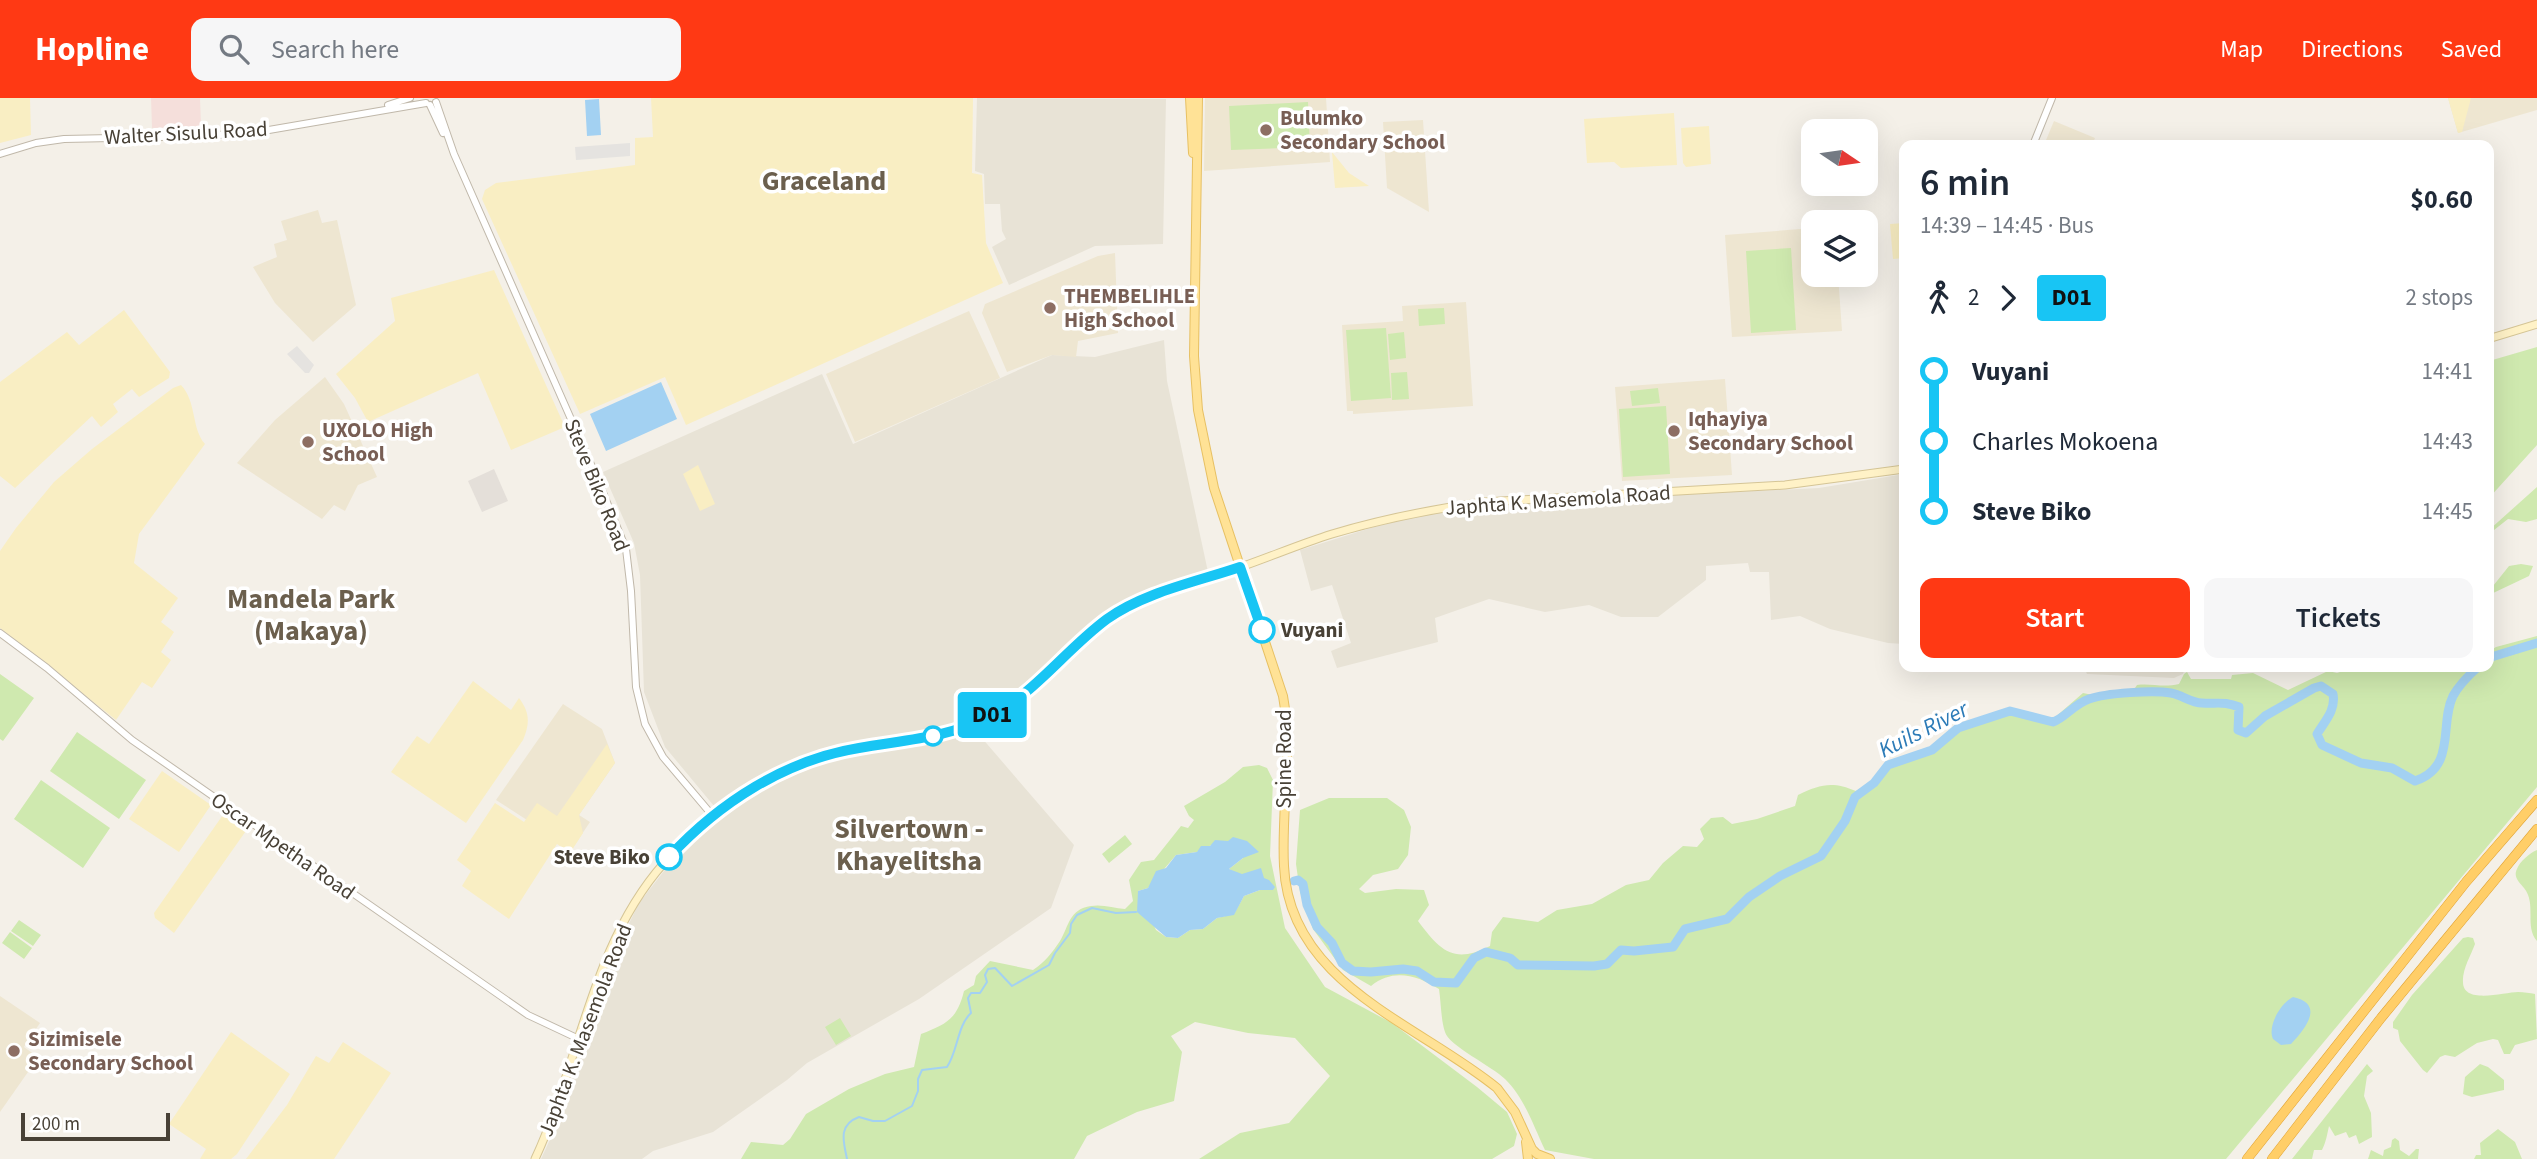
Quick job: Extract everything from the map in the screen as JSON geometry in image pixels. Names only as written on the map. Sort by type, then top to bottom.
[{"type":"highway","points":[[2247,1159],[2466,881],[2537,800]]},
{"type":"highway","points":[[2272,1159],[2381,1018],[2537,829]]},
{"type":"main road","name":"Spine Road","points":[[1190,98],[1196,202]]},
{"type":"main road","name":"Spine Road","points":[[1198,98],[1194,356],[1198,410],[1214,488],[1273,663],[1285,709],[1284,866],[1287,890],[1300,927],[1315,954],[1338,978],[1497,1088],[1515,1112],[1533,1156],[1550,1159]]},
{"type":"main road","points":[[2494,337],[2537,324]]},
{"type":"main road","name":"Japhta K. Masemola Road","points":[[535,1159],[550,1126],[607,957],[631,909],[663,864],[712,815],[767,780],[822,757],[858,748],[943,734],[976,723],[1020,698],[1096,628],[1118,612],[1153,596],[1342,531],[1389,518],[1507,499],[1785,485],[1899,470]]},
{"type":"street","name":"Walter Sisulu Road","points":[[373,111],[410,98]]},
{"type":"street","points":[[2035,140],[2052,98]]},
{"type":"street","name":"Walter Sisulu Road","points":[[0,154],[36,143],[64,139],[207,136],[253,132],[302,126],[433,101]]},
{"type":"street","name":"Steve Biko Road","points":[[433,101],[626,550],[631,581],[636,687],[645,724],[663,757],[712,815]]},
{"type":"street","name":"Oscar Mpetha Road","points":[[0,633],[41,663],[124,735],[190,782],[528,1015],[579,1039]]},
{"type":"shaded area","points":[[151,98],[200,98],[201,124],[199,127],[152,128]]},
{"type":"shaded area","points":[[977,98],[1166,99],[1163,244],[1095,246],[1009,285],[992,247],[1006,239],[1002,231],[1000,204],[985,204],[984,174],[975,171]]},
{"type":"shaded area","name":"Bulumko Secondary School","points":[[1205,98],[1326,98],[1330,162],[1204,171]]},
{"type":"shaded area","points":[[2448,98],[2537,98],[2537,110],[2458,133]]},
{"type":"shaded area","points":[[1423,120],[1429,212],[1387,188],[1383,122]]},
{"type":"shaded area","points":[[2054,121],[2095,138],[2094,140],[2046,140]]},
{"type":"shaded area","points":[[630,143],[630,156],[576,160],[575,147]]},
{"type":"shaded area","points":[[318,210],[322,223],[337,220],[356,305],[313,342],[275,303],[253,267],[277,257],[274,244],[287,240],[281,221]]},
{"type":"shaded area","points":[[1801,229],[1801,287],[1839,287],[1842,331],[1732,337],[1725,235]]},
{"type":"shaded area","name":"THEMBELIHLE High School","points":[[1115,253],[1118,333],[1078,341],[1076,357],[1052,355],[1007,372],[982,313],[985,304],[1098,256]]},
{"type":"shaded area","points":[[1466,302],[1473,406],[1353,414],[1353,411],[1347,411],[1342,325],[1403,321],[1402,306]]},
{"type":"shaded area","points":[[969,311],[1000,378],[855,442],[826,374]]},
{"type":"shaded area","points":[[1164,340],[1167,381],[1208,572],[1113,606],[1025,685],[1010,702],[965,725],[837,747],[779,772],[714,806],[665,747],[644,692],[640,575],[634,543],[603,472],[822,374],[853,444],[1052,355],[1095,357]]},
{"type":"shaded area","points":[[297,346],[314,365],[309,373],[305,373],[287,354]]},
{"type":"shaded area","name":"UXOLO High School","points":[[325,377],[344,404],[377,477],[358,485],[345,511],[334,505],[322,519],[237,463],[275,420]]},
{"type":"shaded area","name":"Iqhayiya Secondary School","points":[[1725,379],[1732,475],[1622,481],[1615,387]]},
{"type":"shaded area","points":[[494,469],[508,501],[482,512],[468,481]]},
{"type":"shaded area","points":[[1899,475],[1899,644],[1830,629],[1800,616],[1771,620],[1769,572],[1750,572],[1748,563],[1706,566],[1706,580],[1658,617],[1621,617],[1589,605],[1545,612],[1489,599],[1435,618],[1438,642],[1337,668],[1331,651],[1351,643],[1332,585],[1311,591],[1300,550],[1374,527],[1439,511],[1515,502],[1819,488]]},
{"type":"shaded area","points":[[2086,672],[2184,672],[2174,678]]},
{"type":"shaded area","points":[[563,704],[602,729],[615,763],[579,815],[590,822],[572,849],[496,800]]},
{"type":"shaded area","points":[[975,730],[1074,845],[1051,908],[919,999],[807,1063],[713,1132],[653,1151],[642,1159],[541,1159],[558,1122],[618,946],[639,903],[675,857],[717,818],[760,789],[813,765],[848,755],[923,743]]},
{"type":"shaded area","name":"Sizimisele Secondary School","points":[[0,996],[40,1023],[24,1047],[35,1055],[32,1059],[35,1062],[0,1112]]},
{"type":"green space","points":[[1308,102],[1310,147],[1231,150],[1229,106]]},
{"type":"green space","points":[[1791,248],[1796,330],[1751,333],[1746,251]]},
{"type":"green space","points":[[1444,308],[1445,324],[1419,326],[1418,309]]},
{"type":"green space","points":[[1386,328],[1391,398],[1351,401],[1346,330]]},
{"type":"green space","points":[[1404,332],[1406,358],[1390,360],[1388,334]]},
{"type":"green space","points":[[2537,347],[2537,445],[2494,492],[2494,360]]},
{"type":"green space","points":[[1407,372],[1409,399],[1392,400],[1391,373]]},
{"type":"green space","points":[[1658,388],[1660,403],[1632,406],[1630,391]]},
{"type":"green space","points":[[1666,406],[1670,474],[1623,477],[1619,409]]},
{"type":"green space","points":[[2537,487],[2537,519],[2526,522],[2508,519],[2494,530],[2494,526]]},
{"type":"green space","points":[[2509,566],[2533,566],[2529,576],[2494,593],[2494,585]]},
{"type":"green space","points":[[2537,636],[2537,787],[2226,1159],[1594,1159],[1545,1150],[1512,1086],[1448,1037],[1443,1022],[1439,989],[1414,977],[1396,975],[1379,980],[1371,986],[1343,970],[1313,929],[1300,892],[1296,864],[1300,810],[1329,798],[1387,798],[1404,810],[1411,827],[1408,855],[1398,869],[1373,875],[1359,889],[1365,893],[1396,889],[1424,890],[1429,905],[1418,921],[1433,940],[1457,954],[1477,952],[1490,946],[1492,932],[1503,917],[1538,922],[1557,910],[1592,904],[1626,885],[1649,880],[1663,863],[1683,846],[1697,847],[1704,839],[1700,829],[1711,818],[1723,817],[1732,824],[1757,819],[1795,806],[1798,795],[1820,786],[1833,785],[1856,791],[1872,781],[1886,762],[1936,744],[1957,725],[2012,709],[2053,719],[2083,693],[2093,695],[2133,691],[2137,685],[2179,684],[2187,672],[2191,679],[2231,679],[2232,675],[2253,673],[2288,690],[2326,672],[2494,672],[2496,647]]},
{"type":"green space","points":[[0,674],[34,698],[3,741],[0,739]]},
{"type":"green space","points":[[77,732],[146,780],[119,819],[50,771]]},
{"type":"green space","points":[[1259,765],[1267,768],[1273,780],[1270,856],[1285,928],[1325,987],[1392,1023],[1507,1112],[1517,1134],[1514,1146],[1492,1159],[1199,1159],[1240,1133],[1289,1123],[1330,1076],[1295,1038],[1248,1033],[1195,1022],[1171,1036],[1182,1052],[1174,1101],[1137,1112],[1087,1136],[1074,1159],[741,1159],[751,1142],[783,1145],[806,1114],[849,1089],[885,1074],[914,1067],[921,1034],[950,1019],[958,1008],[964,991],[974,985],[976,976],[990,961],[1033,970],[1054,949],[1078,911],[1095,906],[1125,909],[1133,901],[1129,880],[1141,862],[1154,860],[1181,826],[1188,828],[1194,820],[1184,806],[1225,782],[1243,767]],"holes":[[[1220,841],[1228,841],[1243,858],[1229,869],[1273,890],[1260,890],[1244,896],[1234,914],[1217,918],[1203,929],[1190,930],[1178,938],[1166,937],[1156,930],[1138,891],[1148,888],[1176,855],[1197,852]]]},
{"type":"green space","points":[[41,780],[110,828],[83,868],[14,819]]},
{"type":"green space","points":[[1125,835],[1132,844],[1109,863],[1102,854]]},
{"type":"green space","points":[[2537,850],[2537,941],[2531,929],[2528,894],[2517,879],[2516,872],[2523,860]]},
{"type":"green space","points":[[19,920],[41,935],[33,946],[11,931]]},
{"type":"green space","points":[[10,932],[32,948],[24,959],[2,943]]},
{"type":"green space","points":[[2463,938],[2473,938],[2475,944],[2464,973],[2465,989],[2470,993],[2486,996],[2518,992],[2535,994],[2537,1039],[2515,1045],[2510,1054],[2504,1054],[2498,1040],[2477,1043],[2455,1057],[2440,1057],[2427,1073],[2400,1041],[2393,1022],[2412,995]]},
{"type":"green space","points":[[840,1018],[851,1036],[836,1045],[825,1027]]},
{"type":"green space","points":[[2367,1064],[2373,1071],[2367,1076],[2364,1096],[2371,1113],[2372,1137],[2359,1144],[2356,1135],[2349,1138],[2346,1132],[2335,1136],[2329,1126],[2322,1150],[2314,1150],[2312,1159],[2292,1159]]},
{"type":"green space","points":[[2480,1064],[2504,1080],[2504,1090],[2472,1097],[2463,1094],[2465,1077]]},
{"type":"green space","points":[[2498,1129],[2515,1142],[2522,1159],[2474,1159],[2476,1155],[2481,1155],[2480,1143]]},
{"type":"green space","points":[[2395,1138],[2399,1141],[2400,1150],[2409,1156],[2419,1149],[2418,1159],[2368,1159],[2371,1150],[2383,1156],[2384,1150],[2391,1147]]},
{"type":"sand","points":[[0,98],[30,98],[31,135],[0,143]]},
{"type":"sand","points":[[651,98],[973,98],[972,173],[982,175],[986,243],[1003,283],[686,425],[665,377],[580,414],[482,199],[485,190],[496,183],[635,165],[635,138],[653,137]]},
{"type":"sand","points":[[2448,98],[2471,98],[2462,132],[2458,133]]},
{"type":"sand","points":[[1674,113],[1677,165],[1621,168],[1614,162],[1587,163],[1584,119]]},
{"type":"sand","points":[[1709,126],[1711,164],[1686,167],[1683,163],[1681,128]]},
{"type":"sand","points":[[1332,152],[1349,173],[1369,186],[1335,188]]},
{"type":"sand","points":[[1899,223],[1899,258],[1893,259],[1890,224]]},
{"type":"sand","points":[[494,270],[565,427],[511,450],[478,373],[368,422],[355,398],[336,374],[395,321],[391,298]]},
{"type":"sand","points":[[124,310],[170,372],[169,378],[139,397],[132,389],[113,404],[118,412],[101,427],[92,416],[15,488],[0,476],[0,382],[67,332],[79,345]]},
{"type":"sand","points":[[181,385],[190,399],[198,430],[205,444],[139,534],[134,563],[178,598],[161,622],[174,632],[161,652],[171,660],[152,688],[142,682],[116,720],[0,628],[0,551],[54,482],[92,449],[173,388]]},
{"type":"sand","points":[[698,465],[715,504],[700,511],[683,474]]},
{"type":"sand","points":[[473,681],[511,710],[519,698],[527,713],[528,723],[523,740],[466,823],[391,772],[417,736],[429,744]]},
{"type":"sand","points":[[607,744],[615,763],[579,815],[583,833],[570,853],[557,844],[509,919],[462,886],[471,871],[457,860],[495,803],[524,822],[537,803],[557,816]]},
{"type":"sand","points":[[162,771],[211,805],[179,852],[129,819]]},
{"type":"sand","points":[[225,812],[248,828],[174,933],[155,918],[154,913]]},
{"type":"sand","points":[[231,1032],[290,1074],[237,1154],[231,1159],[200,1159],[206,1149],[169,1124]]},
{"type":"sand","points":[[343,1042],[391,1073],[334,1159],[246,1159],[287,1105],[316,1056],[329,1063]]},
{"type":"water","points":[[599,99],[601,135],[587,136],[585,100]]},
{"type":"water","points":[[661,382],[677,419],[606,451],[590,414]]},
{"type":"water","points":[[1233,837],[1247,841],[1259,852],[1243,858],[1229,869],[1242,874],[1261,868],[1264,878],[1275,887],[1273,890],[1260,890],[1244,896],[1234,915],[1217,918],[1203,929],[1190,930],[1178,938],[1166,937],[1137,912],[1138,891],[1148,888],[1156,871],[1166,868],[1176,855],[1197,852],[1201,846],[1210,846],[1215,840],[1228,841]]},
{"type":"water","points":[[2293,997],[2308,1005],[2310,1017],[2291,1044],[2281,1045],[2273,1039],[2272,1028],[2280,1009]]},
{"type":"waterway","name":"Kuils River","points":[[2494,656],[2537,643]]},
{"type":"waterway","name":"Kuils River","points":[[1294,881],[1298,880],[1303,884],[1307,905],[1317,927],[1332,943],[1342,963],[1353,971],[1403,969],[1417,971],[1434,982],[1456,983],[1474,958],[1486,952],[1510,958],[1518,965],[1607,964],[1621,950],[1673,947],[1685,929],[1727,919],[1749,897],[1780,876],[1821,856],[1845,821],[1855,797],[1874,783],[1888,765],[1932,750],[1958,728],[2010,711],[2053,722],[2089,699],[2153,692],[2171,693],[2198,703],[2225,703],[2239,707],[2238,730],[2246,733],[2265,716],[2321,686],[2333,694],[2334,700],[2329,715],[2317,734],[2322,745],[2361,763],[2392,768],[2415,781],[2437,766],[2442,755],[2453,696],[2473,672]]},
{"type":"waterway","name":"Kuils River","points":[[847,1159],[844,1135],[852,1120],[859,1117],[885,1121],[912,1106],[922,1070],[947,1067],[966,1018],[971,1013],[968,998],[971,993],[980,993],[987,982],[985,975],[988,969],[995,968],[1012,986],[1049,965],[1070,933],[1071,924],[1077,915],[1092,908],[1116,913],[1136,912]]},
{"type":"bus line","name":"D01","points":[[669,857],[720,809],[751,789],[798,766],[839,751],[943,734],[990,716],[1027,692],[1104,622],[1142,600],[1240,567],[1262,630]]},
{"type":"place","name":"Bulumko Secondary School","points":[[1266,130]]},
{"type":"place","name":"THEMBELIHLE High School","points":[[1050,308]]},
{"type":"place","name":"Iqhayiya Secondary School","points":[[1674,431]]},
{"type":"place","name":"UXOLO High School","points":[[308,442]]},
{"type":"place","name":"Vuyani","points":[[1262,630]]},
{"type":"place","name":"Steve Biko","points":[[669,857]]},
{"type":"place","name":"Sizimisele Secondary School","points":[[14,1051]]},
{"type":"district","name":"Graceland","points":[[824,180]]},
{"type":"district","name":"Mandela Park (Makaya)","points":[[311,614]]},
{"type":"district","name":"Silvertown - Khayelitsha","points":[[909,844]]}]
